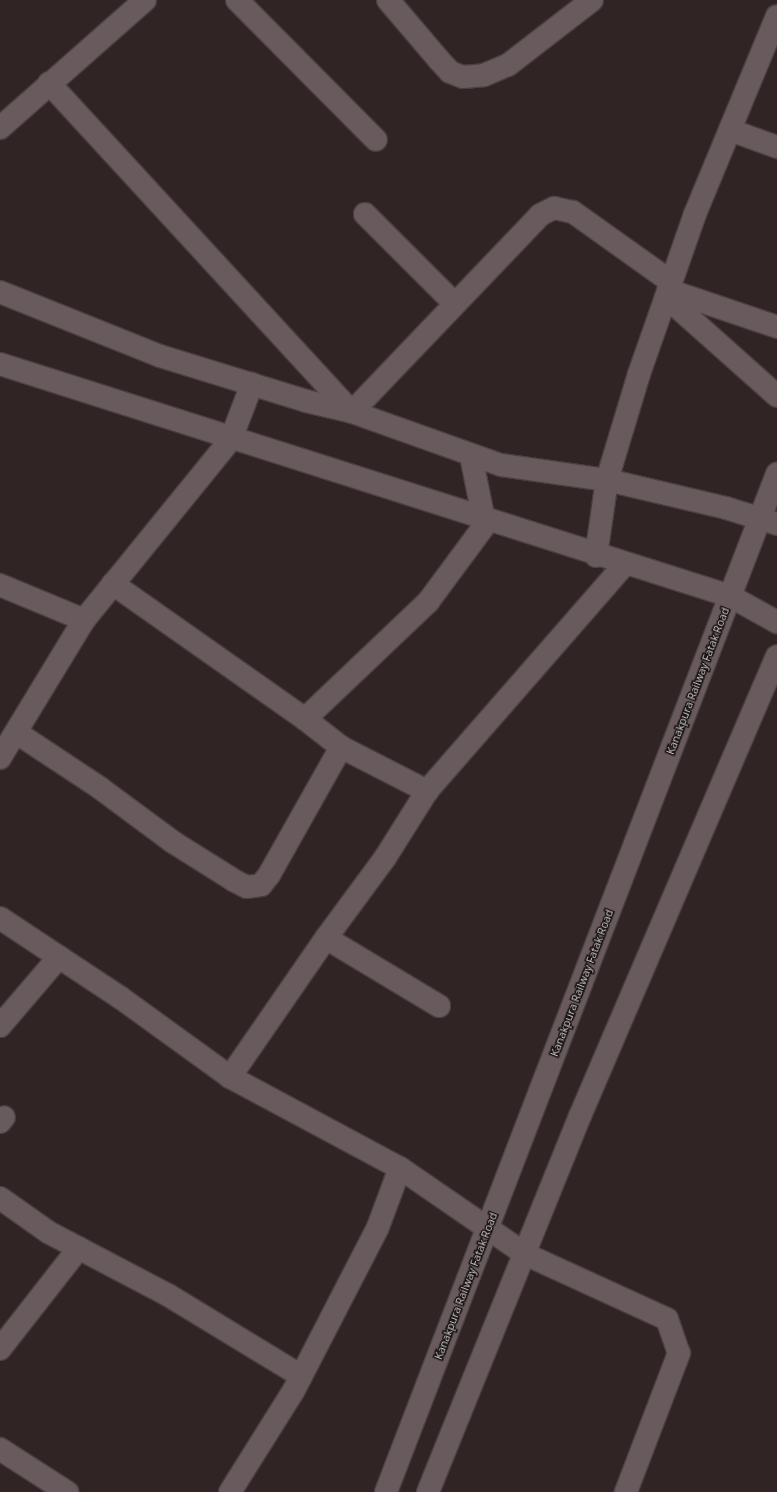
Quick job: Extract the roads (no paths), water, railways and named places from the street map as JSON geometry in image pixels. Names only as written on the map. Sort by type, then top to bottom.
[{"type":"street","points":[[0,128],[49,83],[145,0]]},
{"type":"street","points":[[237,0],[376,140]]},
{"type":"street","points":[[388,0],[450,72],[463,77],[484,75],[508,65],[592,0]]},
{"type":"street","points":[[596,556],[607,480],[668,290],[730,130],[777,16]]},
{"type":"street","points":[[49,83],[352,412]]},
{"type":"street","points":[[730,130],[777,147]]},
{"type":"street","points":[[352,412],[540,215],[554,208],[573,212],[668,290],[777,396]]},
{"type":"street","points":[[365,214],[455,304]]},
{"type":"street","points":[[668,290],[777,327]]},
{"type":"street","points":[[0,292],[160,356],[306,401],[352,412],[471,456],[501,465],[607,480],[768,521]]},
{"type":"street","points":[[0,364],[231,439],[483,518],[624,565],[730,596],[777,622]]},
{"type":"street","points":[[0,758],[17,733],[84,620],[231,439],[252,384]]},
{"type":"street","points":[[305,719],[428,602],[485,525],[471,456]]},
{"type":"street","name":"Kanakpura Railway Fatak Road","points":[[386,1492],[730,596],[768,521],[777,474]]},
{"type":"street","points":[[230,1077],[326,938],[385,858],[427,791],[624,565]]},
{"type":"street","points":[[113,584],[305,719],[341,747],[427,791]]},
{"type":"street","points":[[0,585],[84,620]]},
{"type":"street","points":[[428,1492],[580,1116],[777,656]]},
{"type":"street","points":[[17,733],[100,788],[173,842],[248,887],[261,884],[269,874],[341,747]]},
{"type":"street","points":[[0,918],[59,957],[230,1077],[400,1168],[487,1230],[525,1254],[667,1319],[678,1353],[626,1492]]},
{"type":"street","points":[[326,938],[439,1006]]},
{"type":"street","points":[[0,1026],[59,957]]},
{"type":"street","points":[[230,1492],[301,1376],[378,1227],[400,1168]]},
{"type":"street","points":[[0,1198],[48,1232],[168,1295],[301,1376]]},
{"type":"street","points":[[0,1349],[79,1248]]},
{"type":"street","points":[[0,1449],[67,1492]]}]
